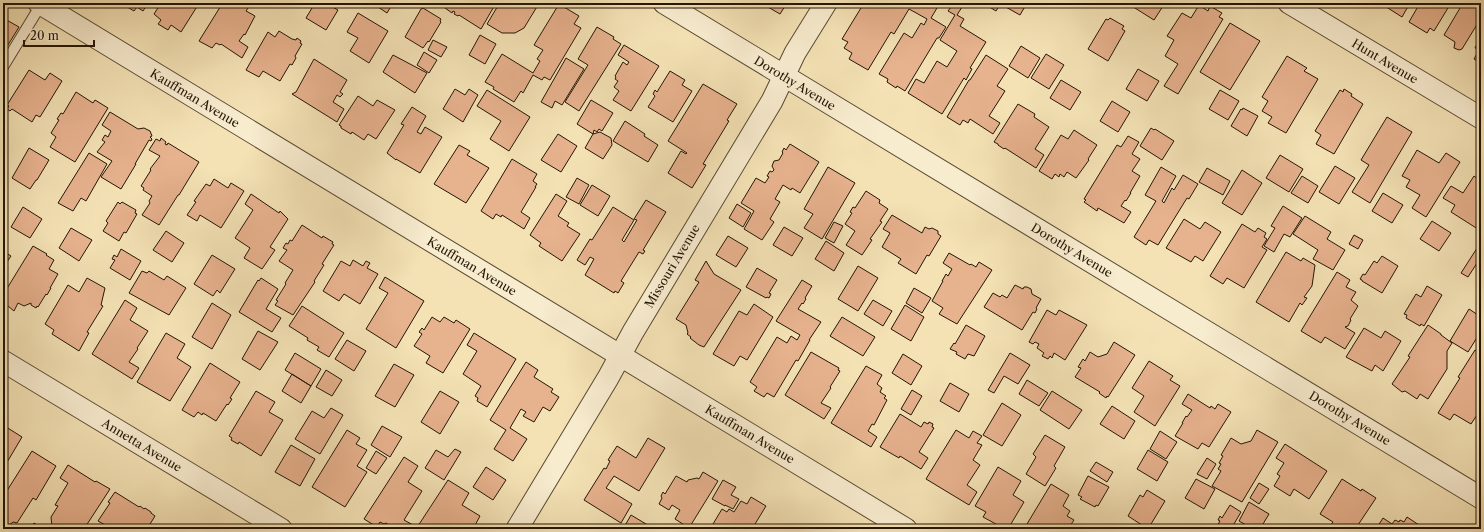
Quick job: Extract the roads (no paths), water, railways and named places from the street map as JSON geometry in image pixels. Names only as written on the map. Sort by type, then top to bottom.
[{"type":"street","name":"Dorothy Avenue","points":[[664,3],[1481,498]]},
{"type":"street","name":"Missouri Avenue","points":[[516,529],[608,378],[620,355],[772,101],[795,53],[826,3]]},
{"type":"street","name":"Hunt Avenue","points":[[1289,3],[1481,118]]},
{"type":"street","name":"Kauffman Avenue","points":[[41,4],[906,529]]},
{"type":"street","name":"Annetta Avenue","points":[[3,361],[281,529]]},
{"type":"lane","points":[[3,67],[41,4]]}]
